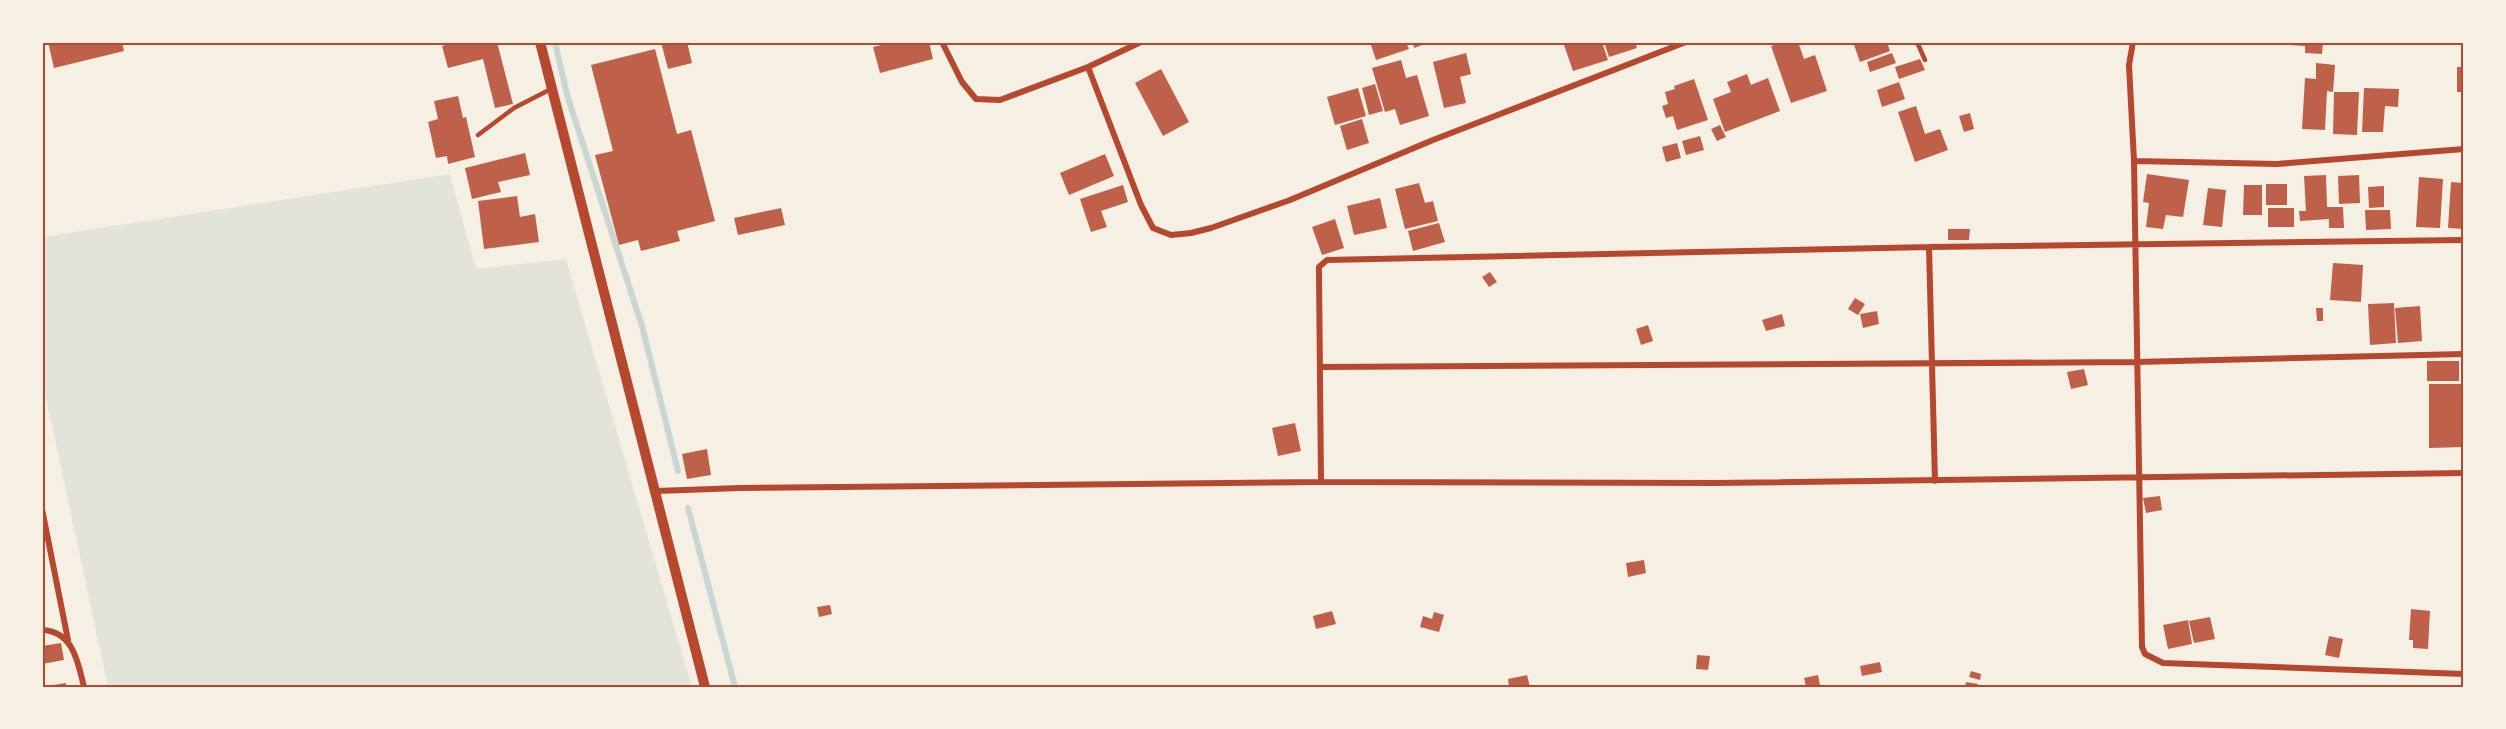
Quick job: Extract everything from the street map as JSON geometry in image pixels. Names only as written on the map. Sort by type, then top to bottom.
[{"type":"street","points":[[540,42],[705,687]]},
{"type":"street","points":[[942,42],[962,82],[976,99],[1000,100],[1088,67],[1142,42]]},
{"type":"street","points":[[1088,67],[1141,205],[1153,228],[1171,235],[1211,228],[1290,200],[1433,140],[1686,42]]},
{"type":"street","points":[[2133,42],[2129,65],[2134,161],[2140,640],[2145,654],[2163,663],[2464,674]]},
{"type":"street","points":[[2134,161],[2277,164],[2464,149]]},
{"type":"street","points":[[1322,482],[1319,267],[1327,260],[1929,247],[2464,240]]},
{"type":"street","points":[[1929,247],[1935,481]]},
{"type":"street","points":[[1320,367],[2136,362],[2464,354]]},
{"type":"street","points":[[656,491],[1322,482],[1935,481],[2464,473]]},
{"type":"street","points":[[42,509],[68,640],[79,662],[84,687]]},
{"type":"street","points":[[42,630],[50,630],[68,640]]},
{"type":"lane","points":[[1917,42],[1925,60]]},
{"type":"lane","points":[[478,135],[514,108],[552,88]]},
{"type":"shaded area","points":[[450,174],[476,269],[566,259],[692,687],[108,687],[42,379],[42,237]]},
{"type":"building","points":[[48,42],[122,42],[124,51],[54,68]]},
{"type":"building","points":[[457,42],[497,42],[513,104],[495,108],[483,59],[448,68],[442,46]]},
{"type":"building","points":[[661,42],[687,42],[692,63],[668,69]]},
{"type":"building","points":[[894,42],[929,42],[933,59],[880,73],[873,47]]},
{"type":"building","points":[[1370,42],[1406,42],[1409,49],[1376,60]]},
{"type":"building","points":[[1413,42],[1430,42],[1414,48]]},
{"type":"building","points":[[1563,42],[1602,42],[1608,60],[1573,71]]},
{"type":"building","points":[[1604,42],[1635,42],[1637,48],[1609,57]]},
{"type":"building","points":[[1782,42],[1798,42],[1804,59],[1815,55],[1827,91],[1791,103],[1771,46]]},
{"type":"building","points":[[1853,42],[1887,42],[1890,51],[1860,62]]},
{"type":"building","points":[[2289,42],[2323,42],[2322,54],[2305,53],[2305,46],[2289,45]]},
{"type":"building","points":[[655,49],[677,134],[691,130],[715,221],[677,231],[680,241],[641,251],[638,240],[619,245],[595,155],[613,151],[591,65]]},
{"type":"building","points":[[1466,53],[1471,74],[1460,77],[1466,103],[1444,108],[1433,62]]},
{"type":"building","points":[[1892,53],[1896,63],[1870,72],[1867,62]]},
{"type":"building","points":[[1920,59],[1925,70],[1899,79],[1895,67]]},
{"type":"building","points":[[1401,60],[1406,78],[1417,75],[1429,116],[1400,125],[1395,109],[1385,112],[1372,68]]},
{"type":"building","points":[[2316,63],[2335,65],[2333,92],[2327,91],[2325,130],[2302,129],[2305,78],[2316,79]]},
{"type":"building","points":[[2457,67],[2464,67],[2464,92],[2457,92]]},
{"type":"building","points":[[1161,69],[1189,122],[1163,136],[1135,83]]},
{"type":"building","points":[[1747,74],[1751,85],[1768,78],[1780,111],[1725,132],[1713,99],[1731,92],[1727,82]]},
{"type":"building","points":[[1694,79],[1708,120],[1677,130],[1673,116],[1666,118],[1662,106],[1668,104],[1665,92]]},
{"type":"building","points":[[1899,82],[1905,99],[1882,107],[1877,90]]},
{"type":"building","points":[[1375,84],[1383,111],[1369,115],[1362,88]]},
{"type":"building","points":[[1358,88],[1366,116],[1335,125],[1327,97]]},
{"type":"building","points":[[2364,88],[2399,89],[2398,107],[2385,106],[2383,132],[2362,132]]},
{"type":"building","points":[[2334,92],[2359,92],[2357,135],[2333,134]]},
{"type":"building","points":[[458,96],[463,118],[466,117],[475,157],[448,164],[447,156],[436,158],[428,122],[438,119],[434,101]]},
{"type":"building","points":[[1916,106],[1925,134],[1940,129],[1948,150],[1915,162],[1898,112]]},
{"type":"building","points":[[1970,113],[1974,129],[1964,132],[1959,116]]},
{"type":"building","points":[[1362,119],[1369,143],[1347,150],[1340,126]]},
{"type":"building","points":[[1720,125],[1726,137],[1717,141],[1711,129]]},
{"type":"building","points":[[1700,136],[1704,150],[1686,155],[1682,141]]},
{"type":"building","points":[[1677,143],[1681,158],[1666,162],[1662,147]]},
{"type":"building","points":[[525,153],[530,175],[498,182],[501,192],[472,199],[465,168]]},
{"type":"building","points":[[1105,154],[1114,176],[1069,195],[1060,173]]},
{"type":"building","points":[[2147,174],[2189,180],[2183,217],[2166,215],[2163,229],[2146,227],[2149,203],[2143,202]]},
{"type":"building","points":[[2326,175],[2327,207],[2343,207],[2344,228],[2329,228],[2329,219],[2300,221],[2299,211],[2306,211],[2304,176]]},
{"type":"building","points":[[2359,175],[2360,203],[2339,204],[2338,176]]},
{"type":"building","points":[[2419,177],[2443,179],[2440,228],[2416,227]]},
{"type":"building","points":[[2451,182],[2464,183],[2464,229],[2448,228]]},
{"type":"building","points":[[1419,183],[1425,203],[1433,201],[1438,221],[1405,229],[1395,189]]},
{"type":"building","points":[[2266,184],[2287,184],[2287,205],[2266,205]]},
{"type":"building","points":[[1123,185],[1128,202],[1101,211],[1107,227],[1091,232],[1080,199]]},
{"type":"building","points":[[2244,185],[2262,185],[2262,215],[2243,215]]},
{"type":"building","points":[[2384,186],[2384,207],[2369,208],[2368,187]]},
{"type":"building","points":[[2208,188],[2226,190],[2222,227],[2203,225]]},
{"type":"building","points":[[517,196],[520,217],[535,214],[539,242],[484,249],[478,201]]},
{"type":"building","points":[[1380,198],[1387,228],[1354,235],[1347,206]]},
{"type":"building","points":[[781,208],[785,225],[738,235],[734,218]]},
{"type":"building","points":[[2268,208],[2294,208],[2294,227],[2268,227]]},
{"type":"building","points":[[2365,210],[2390,210],[2391,229],[2366,230]]},
{"type":"building","points":[[1335,219],[1344,248],[1322,255],[1312,227]]},
{"type":"building","points":[[1439,223],[1445,242],[1413,251],[1408,231]]},
{"type":"building","points":[[1948,229],[1970,229],[1969,240],[1948,240]]},
{"type":"building","points":[[2333,263],[2363,265],[2361,302],[2330,300]]},
{"type":"building","points":[[1490,272],[1497,282],[1489,287],[1482,277]]},
{"type":"building","points":[[1855,298],[1865,304],[1858,315],[1848,309]]},
{"type":"building","points":[[2394,303],[2396,343],[2370,345],[2368,304]]},
{"type":"building","points":[[2420,306],[2422,341],[2398,343],[2395,308]]},
{"type":"building","points":[[2316,308],[2323,308],[2323,321],[2317,321]]},
{"type":"building","points":[[1877,311],[1879,324],[1863,328],[1860,314]]},
{"type":"building","points":[[1782,314],[1785,326],[1766,331],[1762,320]]},
{"type":"building","points":[[1648,325],[1653,341],[1641,345],[1636,329]]},
{"type":"building","points":[[2427,361],[2459,361],[2459,381],[2427,381]]},
{"type":"building","points":[[2084,369],[2088,385],[2071,389],[2067,372]]},
{"type":"building","points":[[2429,384],[2464,384],[2464,447],[2429,448]]},
{"type":"building","points":[[1295,423],[1301,451],[1278,456],[1272,428]]},
{"type":"building","points":[[707,449],[711,475],[687,479],[682,454]]},
{"type":"building","points":[[2160,496],[2162,510],[2146,513],[2143,498]]},
{"type":"building","points":[[1644,560],[1646,573],[1628,577],[1626,563]]},
{"type":"building","points":[[830,605],[832,614],[819,617],[817,607]]},
{"type":"building","points":[[2411,609],[2430,611],[2428,649],[2413,648],[2413,640],[2409,640]]},
{"type":"building","points":[[1332,611],[1336,624],[1316,629],[1313,616]]},
{"type":"building","points":[[1434,612],[1444,615],[1439,632],[1420,627],[1423,616],[1432,619]]},
{"type":"building","points":[[2210,617],[2215,639],[2194,643],[2189,621]]},
{"type":"building","points":[[2188,620],[2192,644],[2168,649],[2163,625]]},
{"type":"building","points":[[2329,636],[2343,639],[2339,658],[2325,655]]},
{"type":"building","points":[[61,643],[64,660],[42,664],[42,646]]},
{"type":"building","points":[[1697,655],[1710,656],[1708,670],[1696,669]]},
{"type":"building","points":[[1880,662],[1882,672],[1862,676],[1860,666]]},
{"type":"building","points":[[1971,671],[1981,674],[1980,680],[1969,677]]},
{"type":"building","points":[[1527,675],[1530,687],[1509,687],[1508,679]]},
{"type":"building","points":[[1818,675],[1820,685],[1806,687],[1804,678]]},
{"type":"building","points":[[1966,682],[1978,684],[1978,687],[1965,687]]},
{"type":"building","points":[[66,683],[66,687],[47,687],[47,686]]},
{"type":"waterway","points":[[555,42],[567,95],[642,326],[678,471]]},
{"type":"waterway","points":[[688,508],[735,687]]}]
